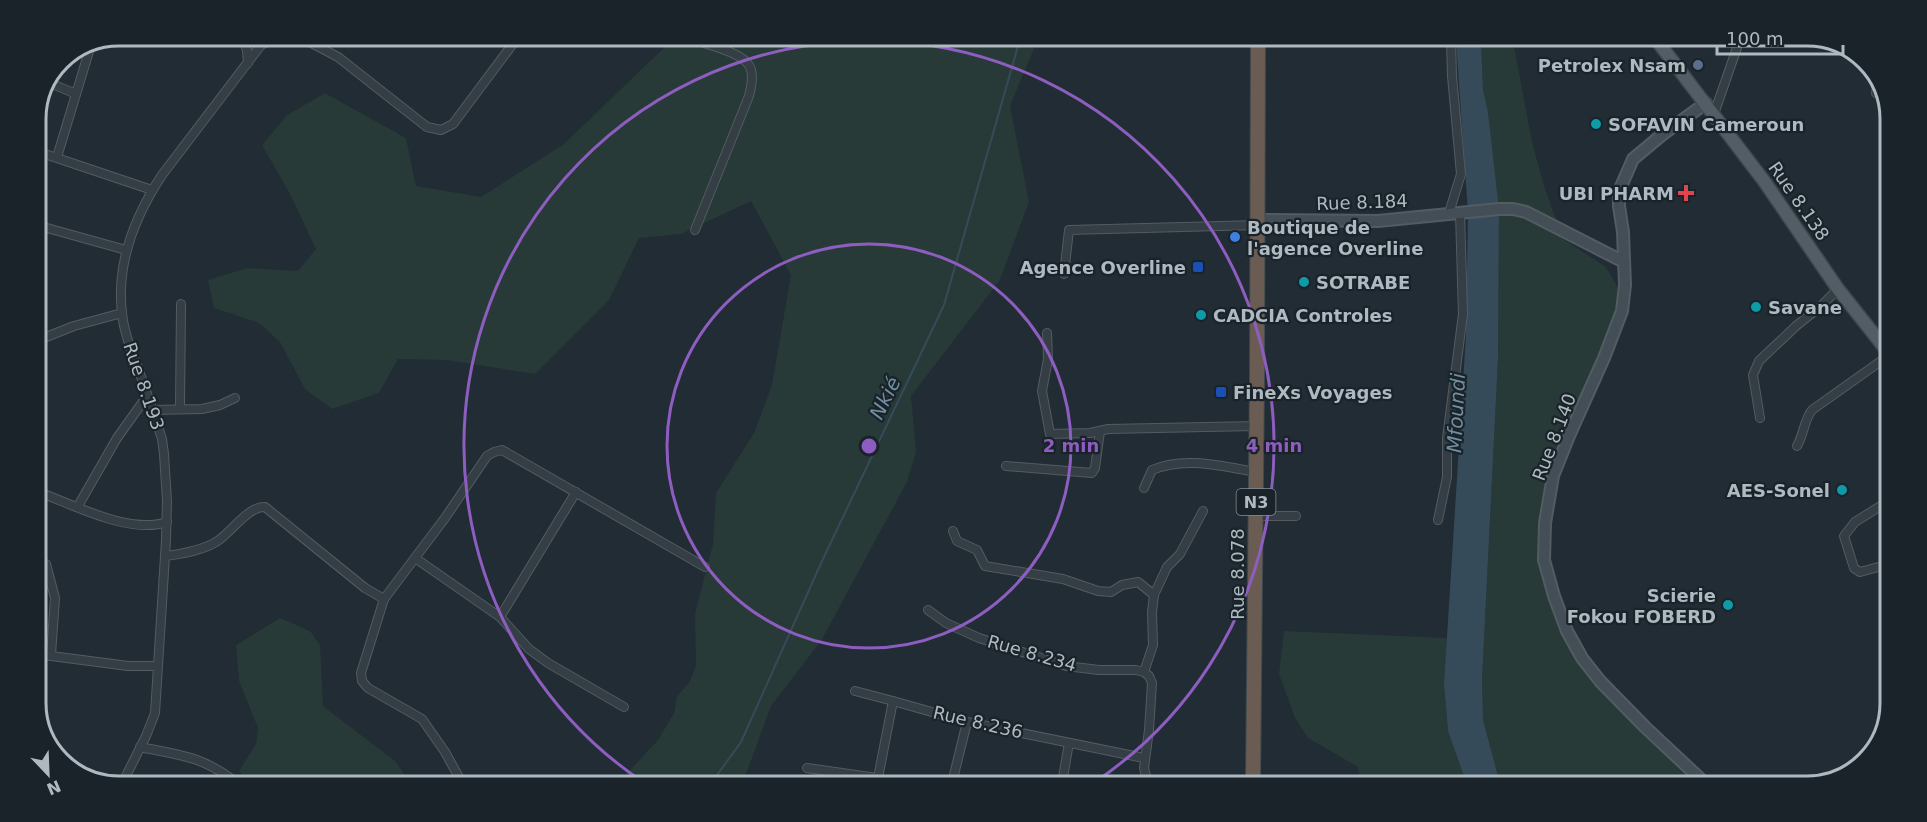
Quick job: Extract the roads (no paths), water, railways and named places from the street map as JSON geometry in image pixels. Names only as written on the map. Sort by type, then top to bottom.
[{"type":"highway","name":"Rue 8.078","points":[[1252,776],[1258,46]]},
{"type":"main road","name":"Rue 8.138","points":[[1662,46],[1764,181],[1838,289],[1880,344]]},
{"type":"main road","name":"Rue 8.140","points":[[1697,776],[1600,681],[1582,658],[1561,614],[1544,560],[1545,523],[1553,476],[1622,311],[1625,285],[1619,190],[1633,159],[1706,103]]},
{"type":"main road","name":"Rue 8.184","points":[[1258,223],[1378,221],[1499,209],[1526,212],[1624,262]]},
{"type":"street","points":[[246,46],[248,63]]},
{"type":"street","name":"Rue 8.193","points":[[126,776],[155,713],[167,522],[165,454],[153,410],[128,342],[122,313],[122,274],[126,249],[152,190],[260,46]]},
{"type":"street","points":[[317,46],[338,57],[427,128],[441,130],[453,124],[512,46]]},
{"type":"street","points":[[694,230],[749,96],[752,80],[750,67],[740,57],[711,46]]},
{"type":"street","points":[[1438,520],[1447,477],[1447,438],[1463,314],[1459,213],[1461,174],[1451,46]]},
{"type":"street","points":[[1714,114],[1738,46]]},
{"type":"street","points":[[57,157],[88,54]]},
{"type":"street","points":[[55,85],[76,94]]},
{"type":"street","points":[[47,154],[152,190]]},
{"type":"street","points":[[1064,274],[1069,230],[1258,223]]},
{"type":"street","points":[[47,228],[126,249]]},
{"type":"street","points":[[1760,418],[1753,375],[1759,361],[1838,289]]},
{"type":"street","points":[[180,408],[181,304]]},
{"type":"street","points":[[47,337],[74,326],[122,313]]},
{"type":"street","points":[[1047,333],[1048,359],[1041,391],[1050,434],[1090,433],[1108,429],[1256,426]]},
{"type":"street","points":[[1797,446],[1803,436],[1807,417],[1812,411],[1880,360]]},
{"type":"street","points":[[78,506],[117,438],[147,396]]},
{"type":"street","points":[[153,410],[202,409],[220,405],[235,398]]},
{"type":"street","points":[[1006,466],[1092,473],[1095,468],[1100,431]]},
{"type":"street","points":[[458,776],[422,719],[368,687],[362,681],[361,673],[384,599],[445,518],[487,456],[502,450],[705,567]]},
{"type":"street","points":[[1144,488],[1152,470],[1170,464],[1195,463],[1255,472]]},
{"type":"street","points":[[500,617],[576,492]]},
{"type":"street","points":[[47,495],[98,516],[117,521],[144,524],[167,522]]},
{"type":"street","points":[[165,556],[191,552],[215,543],[252,510],[260,506],[266,507],[365,588],[384,599]]},
{"type":"street","points":[[1880,506],[1855,522],[1844,536],[1854,568],[1860,572],[1880,567]]},
{"type":"street","points":[[1146,776],[1144,758],[1149,730],[1152,683],[1144,672],[1153,645],[1154,595],[1167,567],[1180,554],[1203,511]]},
{"type":"street","points":[[1256,516],[1296,516]]},
{"type":"street","points":[[953,531],[957,541],[977,550],[985,566],[1063,579],[1098,591],[1111,592],[1122,585],[1138,582],[1154,595]]},
{"type":"street","points":[[415,558],[500,617],[529,649],[548,663],[624,706]]},
{"type":"street","points":[[47,568],[55,598],[51,655]]},
{"type":"street","name":"Rue 8.234","points":[[928,610],[946,623],[979,638],[1066,666],[1144,672]]},
{"type":"street","points":[[47,655],[128,666],[157,666]]},
{"type":"street","name":"Rue 8.236","points":[[855,691],[967,722],[1144,758]]},
{"type":"street","points":[[878,776],[893,701]]},
{"type":"street","points":[[954,776],[967,722]]},
{"type":"street","points":[[1063,776],[1069,742]]},
{"type":"street","points":[[140,747],[197,759],[216,767],[228,776]]},
{"type":"street","points":[[807,768],[854,776]]},
{"type":"water","points":[[1456,46],[1481,46],[1483,90],[1488,112],[1499,209],[1498,358],[1482,680],[1483,720],[1498,776],[1464,776],[1448,731],[1444,684],[1466,335],[1468,212]]},
{"type":"waterway","name":"Nkié","points":[[716,776],[741,742],[822,561],[944,305],[1018,46]]},
{"type":"place","name":"Petrolex Nsam","points":[[1698,65]]},
{"type":"place","name":"SOFAVIN Cameroun","points":[[1596,124]]},
{"type":"place","name":"UBI PHARM","points":[[1686,193]]},
{"type":"place","name":"Boutique de l'agence Overline","points":[[1235,237]]},
{"type":"place","name":"Agence Overline","points":[[1198,267]]},
{"type":"place","name":"SOTRABE","points":[[1304,282]]},
{"type":"place","name":"Savane","points":[[1756,307]]},
{"type":"place","name":"CADCIA Controles","points":[[1201,315]]},
{"type":"place","name":"FineXs Voyages","points":[[1221,392]]},
{"type":"place","name":"AES-Sonel","points":[[1842,490]]},
{"type":"place","name":"Scierie Fokou FOBERD","points":[[1728,605]]},
{"type":"water label","name":"Mfoundi","points":[[1456,413]]}]
